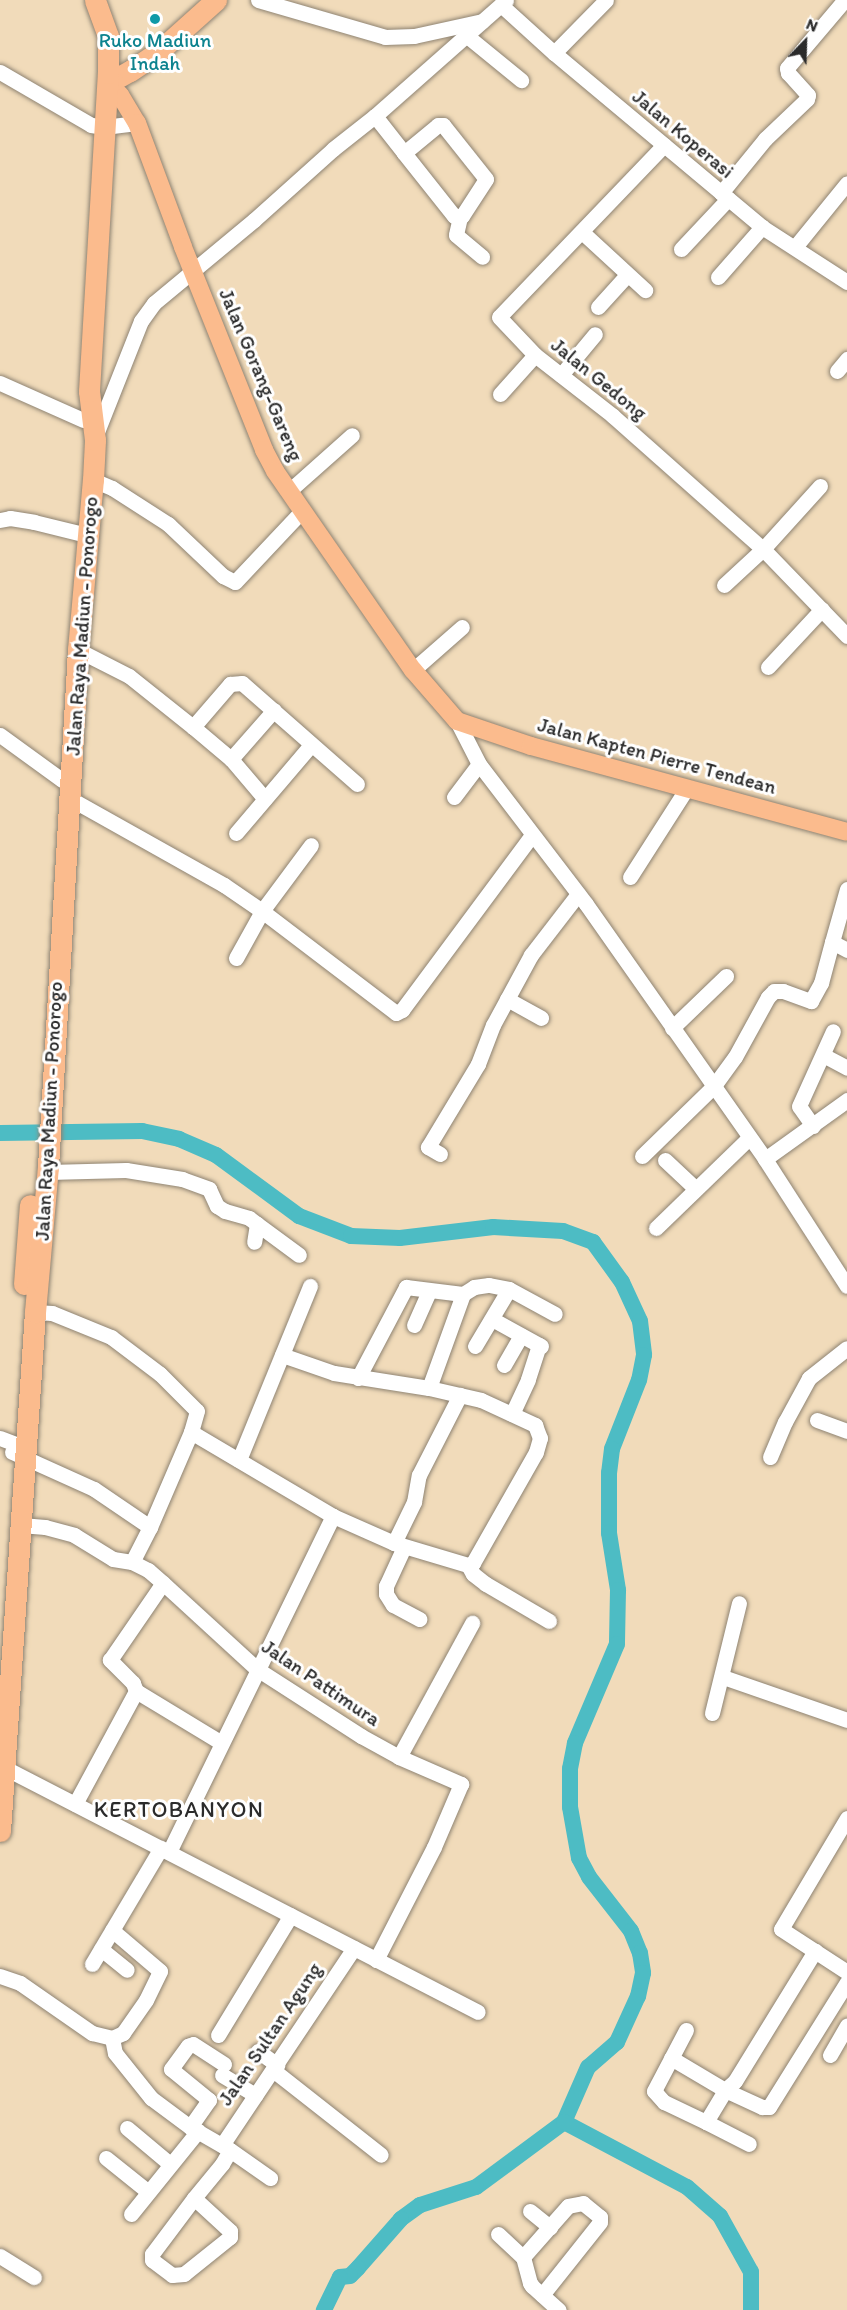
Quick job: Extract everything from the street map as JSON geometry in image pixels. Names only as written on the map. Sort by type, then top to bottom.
[{"type":"highway","points":[[85,0],[104,42]]},
{"type":"highway","points":[[95,0],[104,42]]},
{"type":"highway","points":[[108,83],[158,52],[216,0]]},
{"type":"highway","name":"Jalan Raya Madiun - Ponorogo","points":[[65,789],[78,650],[83,420],[89,391],[108,83],[104,42]]},
{"type":"highway","name":"Jalan Raya Madiun - Ponorogo","points":[[0,1638],[13,1448],[34,1251],[50,1169],[47,1050],[82,534],[93,480],[95,440],[89,391]]},
{"type":"highway","name":"Jalan Raya Madiun - Ponorogo","points":[[0,1831],[2,1743],[21,1525],[13,1448],[35,1312],[34,1251]]},
{"type":"main road","name":"Jalan Gorang-Gareng","points":[[108,83],[120,95],[137,123],[264,450],[302,511],[413,670],[457,721]]},
{"type":"main road","name":"Jalan Kapten Pierre Tendean","points":[[457,721],[531,746],[847,832]]},
{"type":"street","points":[[258,0],[385,37],[414,36],[482,21]]},
{"type":"street","points":[[554,53],[606,0]]},
{"type":"street","points":[[95,440],[141,321],[165,292],[254,220],[333,149],[375,116],[467,36],[503,2]]},
{"type":"street","name":"Jalan Koperasi","points":[[503,2],[554,53],[762,227],[847,282]]},
{"type":"street","points":[[681,249],[724,196],[765,139],[807,99],[808,95],[788,73],[787,68],[842,3]]},
{"type":"street","points":[[467,36],[521,80]]},
{"type":"street","points":[[0,72],[89,124],[104,127],[137,123]]},
{"type":"street","points":[[375,116],[454,216],[460,217]]},
{"type":"street","points":[[404,153],[438,125],[443,125],[486,177],[460,217],[456,235],[482,257]]},
{"type":"street","name":"Jalan Gedong","points":[[664,145],[499,317],[535,355],[614,416],[763,549],[847,636]]},
{"type":"street","points":[[795,247],[847,183]]},
{"type":"street","points":[[718,277],[762,227]]},
{"type":"street","points":[[582,232],[645,290]]},
{"type":"street","points":[[598,307],[627,275]]},
{"type":"street","points":[[561,375],[595,334]]},
{"type":"street","points":[[500,394],[535,355]]},
{"type":"street","points":[[0,383],[83,420]]},
{"type":"street","points":[[289,491],[352,435]]},
{"type":"street","points":[[93,480],[112,488],[168,524],[223,576],[235,582],[302,511]]},
{"type":"street","points":[[724,585],[763,549],[820,486]]},
{"type":"street","points":[[0,520],[10,518],[34,522],[82,534]]},
{"type":"street","points":[[768,667],[822,609]]},
{"type":"street","points":[[413,670],[462,627]]},
{"type":"street","points":[[78,650],[129,676],[231,759],[265,799]]},
{"type":"street","points":[[193,727],[230,684],[237,682],[248,687],[357,784]]},
{"type":"street","points":[[231,759],[274,710]]},
{"type":"street","points":[[457,721],[479,764],[578,894],[765,1159],[847,1285]]},
{"type":"street","points":[[0,735],[65,789],[224,885],[398,1013],[532,835]]},
{"type":"street","points":[[236,833],[311,745]]},
{"type":"street","points":[[454,797],[479,764]]},
{"type":"street","points":[[630,877],[687,788]]},
{"type":"street","points":[[236,958],[262,911],[312,845]]},
{"type":"street","points":[[642,1156],[713,1087],[735,1057],[768,997],[774,991],[790,993],[806,1001],[814,999],[821,983],[847,889]]},
{"type":"street","points":[[440,1154],[428,1147],[478,1064],[503,1030],[493,1025],[531,955],[578,894]]},
{"type":"street","points":[[832,942],[847,950]]},
{"type":"street","points":[[672,1028],[726,976]]},
{"type":"street","points":[[507,999],[541,1018]]},
{"type":"street","points":[[813,1126],[799,1106],[833,1031]]},
{"type":"street","points":[[823,1055],[847,1068]]},
{"type":"street","points":[[765,1159],[847,1100]]},
{"type":"street","points":[[656,1228],[749,1138]]},
{"type":"street","points":[[665,1160],[696,1189]]},
{"type":"street","points":[[50,1169],[126,1170],[182,1179],[209,1189],[217,1206],[225,1211],[249,1218],[299,1255]]},
{"type":"street","points":[[254,1242],[257,1224]]},
{"type":"street","points":[[358,1378],[406,1287],[429,1292],[463,1294],[474,1287],[489,1285],[509,1289],[555,1314]]},
{"type":"street","points":[[239,1460],[310,1286]]},
{"type":"street","points":[[475,1346],[509,1289]]},
{"type":"street","points":[[414,1325],[429,1292]]},
{"type":"street","points":[[429,1388],[463,1294]]},
{"type":"street","points":[[35,1312],[52,1313],[111,1337],[181,1392],[197,1411],[191,1432],[150,1527],[132,1562]]},
{"type":"street","points":[[492,1318],[540,1346],[512,1414]]},
{"type":"street","points":[[504,1365],[521,1335]]},
{"type":"street","points":[[770,1457],[785,1422],[809,1378],[847,1348]]},
{"type":"street","points":[[191,1432],[333,1516],[399,1545],[468,1565],[473,1563],[536,1452],[540,1438],[534,1425],[481,1400],[429,1388],[334,1373],[282,1355]]},
{"type":"street","points":[[419,1619],[393,1605],[386,1594],[386,1586],[414,1502],[419,1475],[460,1395]]},
{"type":"street","points":[[817,1420],[847,1431]]},
{"type":"street","points":[[13,1448],[94,1489],[150,1527]]},
{"type":"street","points":[[92,1964],[165,1850],[222,1743],[333,1516]]},
{"type":"street","name":"Jalan Pattimura","points":[[21,1525],[45,1527],[74,1535],[113,1559],[132,1562],[148,1570],[257,1669],[361,1736],[399,1757],[459,1782],[462,1786],[459,1795],[376,1960]]},
{"type":"street","points":[[468,1565],[473,1574],[486,1584],[549,1621]]},
{"type":"street","points":[[75,1804],[136,1691],[134,1683],[110,1660],[163,1583]]},
{"type":"street","points":[[712,1713],[723,1677],[739,1603]]},
{"type":"street","points":[[399,1757],[472,1623]]},
{"type":"street","points":[[723,1677],[847,1720]]},
{"type":"street","points":[[136,1691],[222,1743]]},
{"type":"street","points":[[3,1767],[478,2013]]},
{"type":"street","points":[[846,1821],[781,1929],[847,1972]]},
{"type":"street","points":[[218,2035],[291,1915]]},
{"type":"street","points":[[0,1976],[20,1983],[92,2033],[112,2038],[123,2033],[146,2000],[160,1971],[112,1930]]},
{"type":"street","name":"Jalan Sultan Agung","points":[[194,2198],[230,2231],[230,2237],[184,2274],[172,2275],[152,2260],[152,2254],[194,2198],[255,2096],[354,1948]]},
{"type":"street","points":[[100,1949],[127,1970]]},
{"type":"street","points":[[706,2122],[726,2090],[735,2081],[815,1952]]},
{"type":"street","points":[[671,2058],[726,2090],[762,2107],[773,2105],[847,1982]]},
{"type":"street","points":[[830,2055],[847,2026]]},
{"type":"street","points":[[686,2030],[654,2091],[664,2102],[749,2144]]},
{"type":"street","points":[[112,2038],[115,2053],[151,2098],[270,2178]]},
{"type":"street","points":[[131,2214],[194,2129],[209,2100],[172,2071],[172,2066],[188,2046],[193,2044],[255,2096]]},
{"type":"street","points":[[258,2051],[275,2068],[381,2156]]},
{"type":"street","points":[[127,2128],[170,2164]]},
{"type":"street","points":[[106,2158],[147,2192]]},
{"type":"street","points":[[523,2257],[574,2203],[583,2203],[600,2217],[597,2229],[542,2295]]},
{"type":"street","points":[[530,2211],[550,2227]]},
{"type":"street","points":[[498,2234],[523,2257],[530,2283],[559,2310]]},
{"type":"street","points":[[0,2256],[34,2277]]},
{"type":"waterway","points":[[0,1133],[142,1131],[179,1139],[216,1155],[299,1216],[351,1236],[400,1238],[493,1227],[563,1231],[593,1242],[622,1282],[640,1321],[644,1355],[639,1380],[612,1449],[609,1473],[609,1533],[618,1590],[617,1644],[575,1743],[570,1769],[570,1807],[579,1858],[589,1877],[631,1931],[640,1953],[643,1973],[638,1996],[617,2042],[588,2067],[564,2122],[476,2187],[420,2205],[401,2219],[350,2276],[340,2277],[324,2310]]},
{"type":"waterway","points":[[564,2122],[687,2187],[720,2216],[751,2272],[751,2310]]},
{"type":"place","name":"Ruko Madiun Indah","points":[[155,19]]},
{"type":"district","name":"KERTOBANYON","points":[[179,1810]]}]
